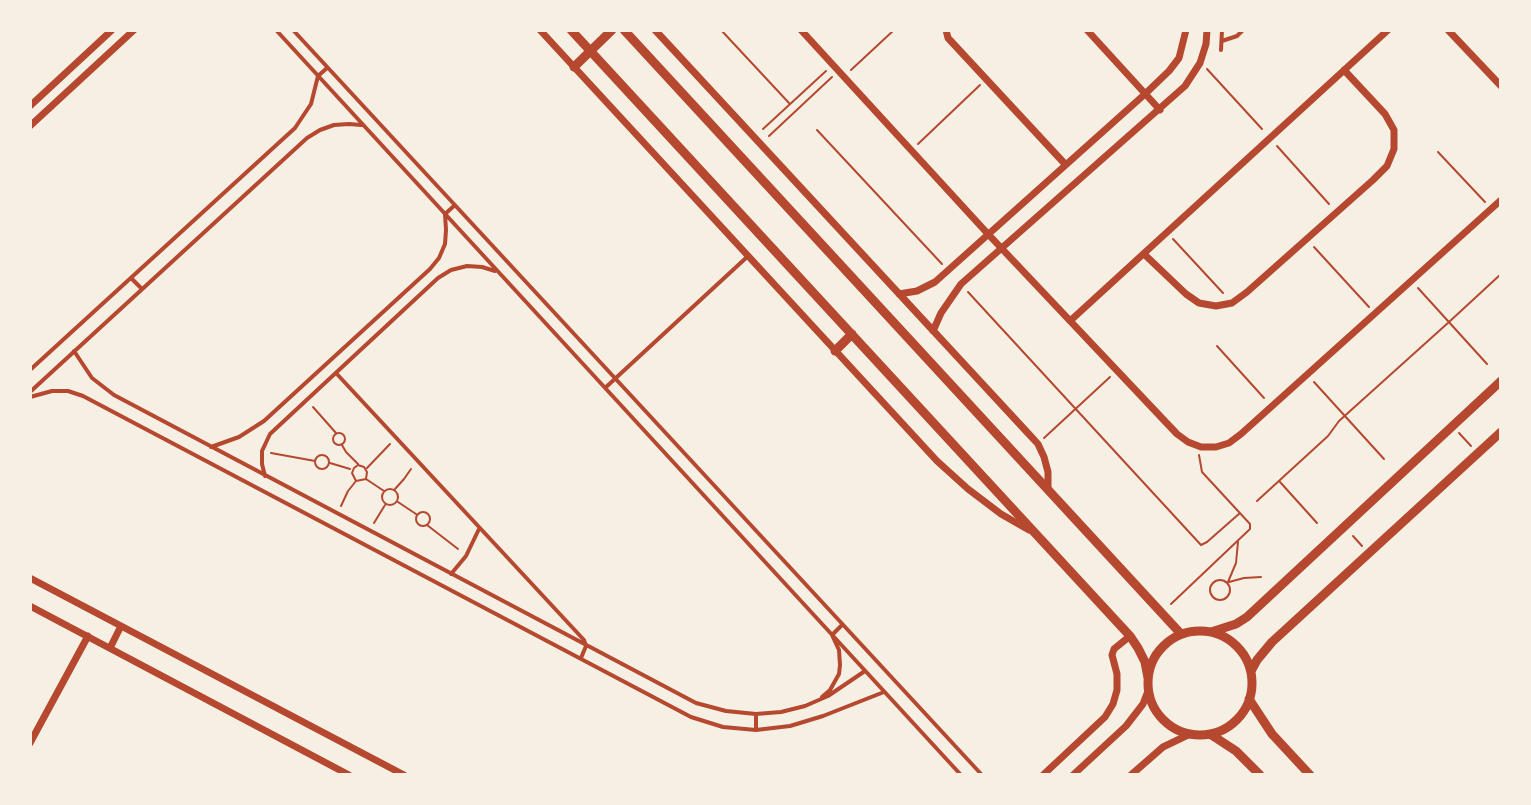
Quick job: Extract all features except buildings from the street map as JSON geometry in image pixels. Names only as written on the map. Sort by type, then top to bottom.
[{"type":"street","points":[[30,106],[112,30]]},
{"type":"street","points":[[30,126],[134,30]]},
{"type":"street","points":[[540,30],[937,461],[1001,514],[1037,535]]},
{"type":"street","points":[[571,30],[1130,636],[1145,662],[1153,706],[1163,719],[1175,729],[1190,734],[1210,734],[1227,727],[1241,715],[1252,685],[1251,671],[1237,646],[1225,637],[1196,630],[1181,634],[1165,644],[1153,659],[1148,678]]},
{"type":"street","points":[[574,67],[612,30]]},
{"type":"street","points":[[624,30],[1181,634]]},
{"type":"street","points":[[655,30],[1038,444],[1048,472],[1048,488]]},
{"type":"street","points":[[801,30],[1177,434],[1201,447],[1229,443],[1501,200]]},
{"type":"street","points":[[946,30],[948,38],[1065,164]]},
{"type":"street","points":[[1087,30],[1160,110]]},
{"type":"street","points":[[899,294],[917,291],[935,282],[1145,94],[1179,58],[1186,30]]},
{"type":"street","points":[[933,331],[961,284],[1185,86],[1200,63],[1207,30]]},
{"type":"street","points":[[1070,321],[1388,30]]},
{"type":"street","points":[[1448,30],[1501,86]]},
{"type":"street","points":[[1144,254],[1199,303],[1216,306],[1232,303],[1387,166],[1394,149],[1394,130],[1385,114],[1344,70]]},
{"type":"street","points":[[54,84],[64,95]]},
{"type":"street","points":[[835,351],[852,334]]},
{"type":"street","points":[[1211,632],[1247,617],[1501,381]]},
{"type":"street","points":[[1251,671],[1272,642],[1501,432]]},
{"type":"street","points":[[30,578],[404,775]]},
{"type":"street","points":[[30,606],[349,775]]},
{"type":"street","points":[[110,648],[121,626]]},
{"type":"street","points":[[30,743],[88,636]]},
{"type":"street","points":[[1043,775],[1105,717],[1117,690],[1112,655],[1114,649],[1130,636]]},
{"type":"street","points":[[1073,775],[1126,726],[1143,704],[1148,691]]},
{"type":"street","points":[[1249,699],[1272,734],[1310,775]]},
{"type":"street","points":[[1131,775],[1163,747],[1190,734]]},
{"type":"street","points":[[1210,734],[1236,751],[1260,775]]},
{"type":"lane","points":[[276,30],[961,775]]},
{"type":"lane","points":[[293,30],[982,775]]},
{"type":"lane","points":[[1221,50],[1222,30]]},
{"type":"lane","points":[[1222,41],[1237,36],[1243,30]]},
{"type":"lane","points":[[30,370],[295,128],[311,104],[318,76],[327,68]]},
{"type":"lane","points":[[30,395],[307,138],[334,125],[364,126]]},
{"type":"lane","points":[[381,144],[390,136]]},
{"type":"lane","points":[[445,214],[455,205]]},
{"type":"lane","points":[[211,447],[264,421],[430,269],[445,244],[445,214]]},
{"type":"lane","points":[[605,388],[748,256]]},
{"type":"lane","points":[[265,476],[262,451],[270,434],[438,278],[451,270],[467,266],[498,271]]},
{"type":"lane","points":[[131,278],[142,289]]},
{"type":"lane","points":[[379,315],[388,325]]},
{"type":"lane","points":[[74,351],[102,388],[696,703],[726,711],[756,714],[781,712],[828,696],[865,671]]},
{"type":"lane","points":[[336,373],[584,640],[586,646],[581,658]]},
{"type":"lane","points":[[309,380],[318,390]]},
{"type":"lane","points":[[30,395],[68,391],[83,396],[691,717],[723,727],[756,730],[790,726],[884,692]]},
{"type":"lane","points":[[451,574],[466,556],[479,529]]},
{"type":"lane","points":[[832,635],[842,625]]},
{"type":"lane","points":[[817,701],[830,690],[839,674],[839,650],[832,635]]},
{"type":"lane","points":[[756,714],[756,730]]},
{"type":"path","points":[[721,30],[790,104]]},
{"type":"path","points":[[754,137],[790,104],[894,30]]},
{"type":"path","points":[[760,144],[838,71]]},
{"type":"path","points":[[911,150],[987,79]]},
{"type":"path","points":[[817,130],[948,271]]},
{"type":"path","points":[[1438,152],[1491,209]]},
{"type":"path","points":[[1167,233],[1232,303]]},
{"type":"path","points":[[1307,239],[1376,314]]},
{"type":"path","points":[[1257,501],[1501,274]]},
{"type":"path","points":[[1412,282],[1487,364]]},
{"type":"path","points":[[961,284],[1201,545],[1240,513]]},
{"type":"path","points":[[1217,346],[1272,406]]},
{"type":"path","points":[[1038,444],[1117,371]]},
{"type":"path","points":[[1307,375],[1384,459]]},
{"type":"path","points":[[306,401],[336,433],[344,435],[342,445]]},
{"type":"path","points":[[1453,426],[1478,453]]},
{"type":"path","points":[[336,433],[334,443],[342,445],[358,465],[366,469]]},
{"type":"path","points":[[366,479],[366,469],[395,438]]},
{"type":"path","points":[[1162,613],[1250,529],[1250,524],[1202,472],[1201,447]]},
{"type":"path","points":[[262,451],[315,461]]},
{"type":"path","points":[[315,461],[324,456],[328,463],[353,469]]},
{"type":"path","points":[[394,490],[416,459]]},
{"type":"path","points":[[315,461],[317,467],[323,469],[328,463]]},
{"type":"path","points":[[356,481],[352,473],[358,465]]},
{"type":"path","points":[[337,514],[356,481],[366,479],[384,491]]},
{"type":"path","points":[[1279,481],[1317,523]]},
{"type":"path","points":[[384,491],[394,490],[397,501]]},
{"type":"path","points":[[384,491],[383,500],[386,503]]},
{"type":"path","points":[[386,503],[394,504],[397,501]]},
{"type":"path","points":[[397,501],[417,516]]},
{"type":"path","points":[[367,530],[386,503]]},
{"type":"path","points":[[417,516],[422,512],[427,514],[430,520],[427,525]]},
{"type":"path","points":[[417,516],[418,525],[427,525],[466,556]]},
{"type":"path","points":[[1344,526],[1369,553]]},
{"type":"path","points":[[1238,541],[1236,563],[1228,583],[1230,593],[1217,599],[1213,596],[1211,586],[1218,579],[1228,583],[1261,577]]}]
